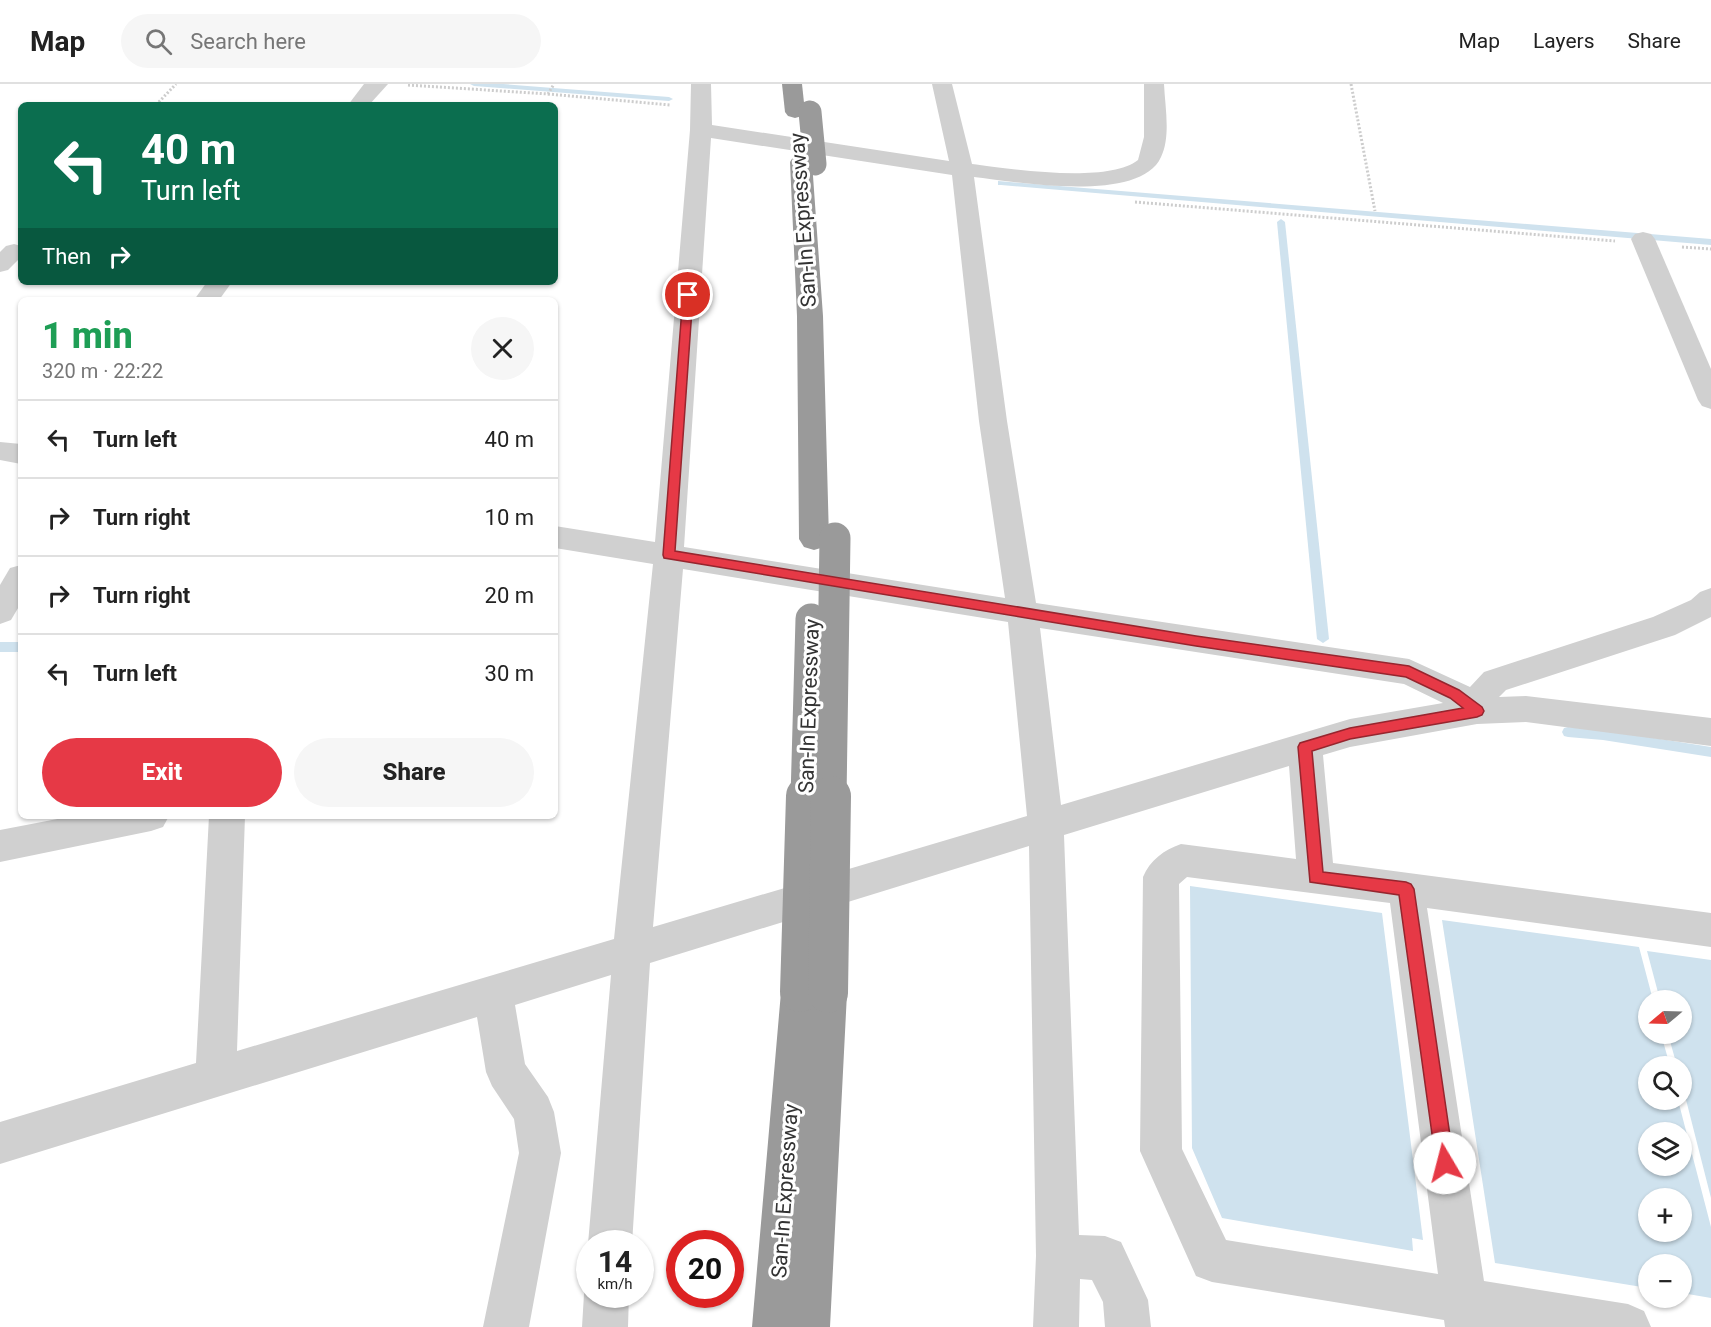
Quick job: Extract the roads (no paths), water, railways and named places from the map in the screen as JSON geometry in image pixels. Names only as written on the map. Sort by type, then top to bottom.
[{"type":"highway","name":"San-In Expressway","points":[[792,84],[803,112]]},
{"type":"highway","name":"San-In Expressway","points":[[807,84],[803,112],[827,329],[807,1327]]},
{"type":"highway","name":"San-In Expressway","points":[[775,1327],[814,992]]},
{"type":"street","points":[[360,102],[373,86],[378,84]]},
{"type":"street","points":[[611,1230],[632,951],[669,555],[701,118],[701,84]]},
{"type":"street","points":[[942,84],[962,168],[993,421],[1022,611],[1046,826],[1058,1256],[1056,1327]]},
{"type":"street","points":[[701,118],[962,168],[1076,179],[1112,177],[1139,169],[1147,163],[1151,156],[1155,136],[1154,84]]},
{"type":"street","points":[[1644,241],[1711,400]]},
{"type":"street","points":[[208,297],[218,285]]},
{"type":"street","points":[[0,451],[18,454]]},
{"type":"street","points":[[558,537],[1196,641],[1409,672],[1455,694],[1477,711]]},
{"type":"street","points":[[0,612],[18,581]]},
{"type":"street","points":[[1477,711],[1485,690],[1495,681],[1510,674],[1664,626],[1694,613],[1711,600]]},
{"type":"street","points":[[0,1143],[1350,733],[1477,711],[1526,709],[1711,732]]},
{"type":"street","points":[[1305,747],[1316,878]]},
{"type":"street","points":[[0,846],[136,819]]},
{"type":"street","points":[[216,1078],[227,819]]},
{"type":"street","points":[[1628,1327],[1466,1314],[1212,1260],[1161,1151],[1161,877],[1180,860],[1711,930]]},
{"type":"street","points":[[1406,889],[1466,1314]]},
{"type":"street","points":[[493,993],[506,1072],[533,1112],[540,1154],[506,1327]]},
{"type":"street","points":[[1058,1256],[1105,1258],[1125,1300],[1128,1327]]},
{"type":"street","points":[[605,1327],[606,1308]]},
{"type":"water","points":[[1190,886],[1382,913],[1423,1240],[1412,1238],[1413,1251],[1222,1218],[1192,1148]]},
{"type":"water","points":[[1442,920],[1639,947],[1650,990],[1638,990],[1638,1044],[1664,1044],[1667,1056],[1638,1056],[1638,1110],[1681,1110],[1684,1122],[1638,1122],[1638,1176],[1692,1176],[1692,1154],[1711,1227],[1711,1298],[1692,1295],[1692,1254],[1638,1254],[1638,1286],[1495,1263]]},
{"type":"water","points":[[1647,951],[1711,960],[1711,1198],[1689,1110],[1692,1110],[1692,1056],[1674,1056],[1671,1044],[1692,1044],[1692,990],[1657,990]]},
{"type":"waterway","points":[[474,84],[669,99]]},
{"type":"waterway","points":[[1001,183],[1711,242]]},
{"type":"waterway","points":[[1281,222],[1323,639]]},
{"type":"waterway","points":[[0,647],[18,647]]},
{"type":"waterway","points":[[1568,732],[1603,735],[1711,752]]}]
